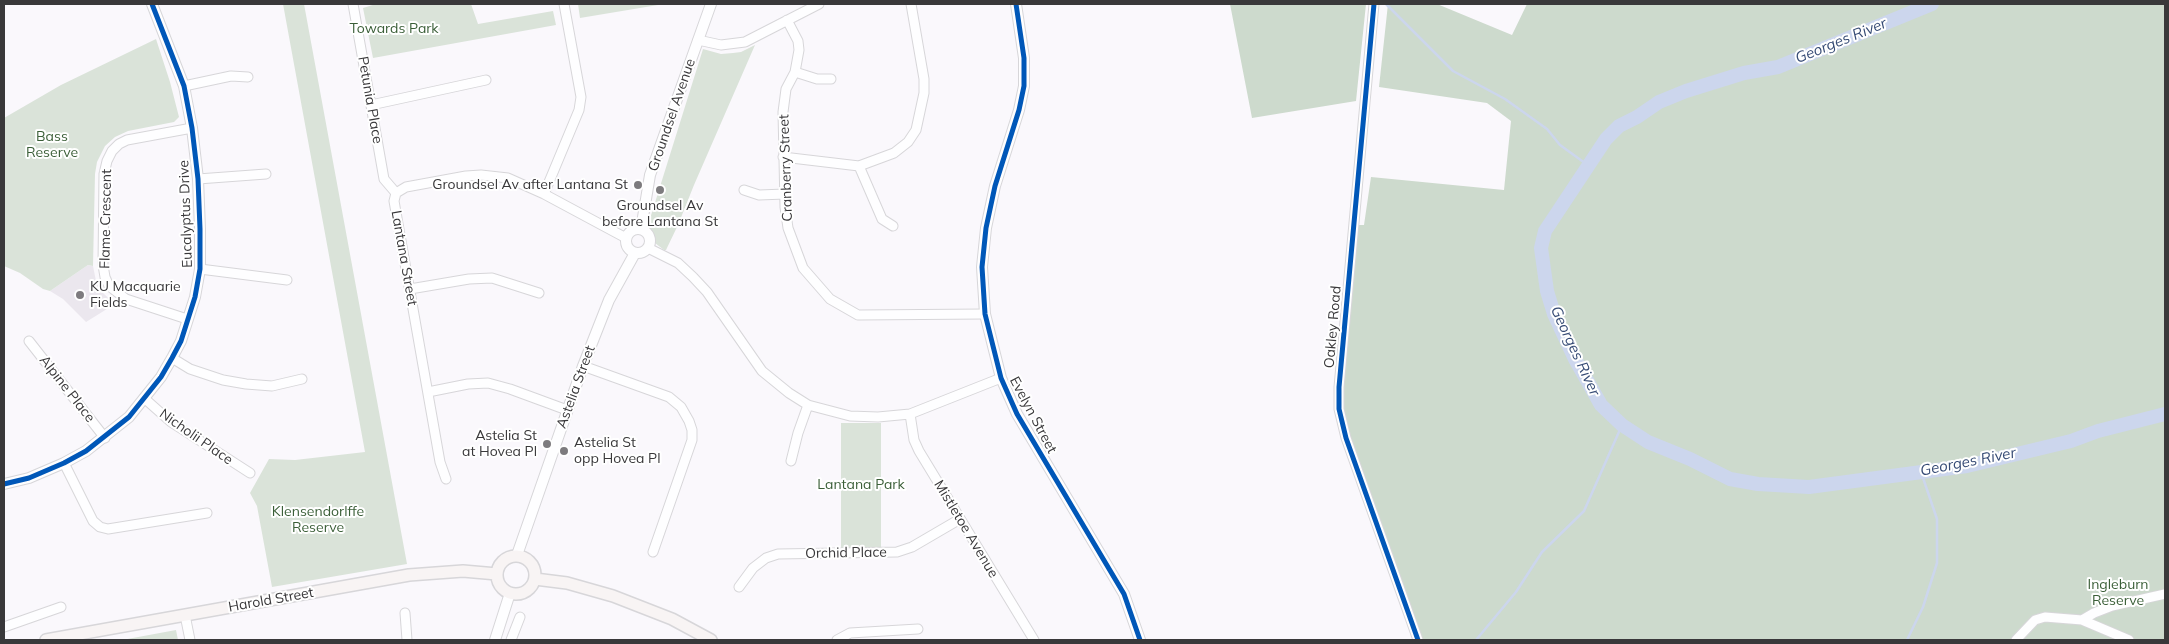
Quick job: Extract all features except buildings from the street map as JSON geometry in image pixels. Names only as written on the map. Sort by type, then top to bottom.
[{"type":"main road","points":[[517,555],[528,559],[533,564],[536,579],[527,591],[520,594],[510,593],[500,585],[497,574],[503,560],[517,555]]},
{"type":"main road","name":"Harold Street","points":[[46,640],[409,575],[463,571],[497,574]]},
{"type":"main road","points":[[536,579],[567,583],[622,599],[672,618],[711,640]]},
{"type":"street","name":"Eucalyptus Drive","points":[[4,484],[29,478],[64,463],[105,438],[129,417],[172,358],[181,341],[195,296],[200,269],[198,179],[192,128],[184,86],[152,4]]},
{"type":"street","name":"Petunia Place","points":[[353,4],[384,179],[396,193]]},
{"type":"street","points":[[544,194],[579,110],[581,97],[564,4]]},
{"type":"street","name":"Groundsel Avenue","points":[[641,229],[650,175],[711,4]]},
{"type":"street","points":[[698,40],[720,45],[737,44],[819,4]]},
{"type":"street","points":[[783,157],[859,166],[894,152],[908,142],[916,130],[924,93],[924,79],[911,4]]},
{"type":"street","name":"Evelyn Street","points":[[1016,4],[1024,58],[1024,86],[1019,110],[995,186],[986,228],[982,267],[985,314],[1001,378],[1023,425],[1124,594],[1140,640]]},
{"type":"street","name":"Oakley Road","points":[[1374,4],[1340,377],[1339,409],[1346,438],[1418,640]]},
{"type":"street","name":"Cranberry Street","points":[[787,20],[798,41],[799,50],[795,72],[786,90],[783,112],[785,194],[788,228],[803,268],[830,299],[858,315],[985,314]]},
{"type":"street","points":[[795,72],[817,79],[831,79]]},
{"type":"street","points":[[184,86],[231,76],[248,78]]},
{"type":"street","points":[[371,105],[486,80]]},
{"type":"street","name":"Flame Crescent","points":[[187,319],[126,300],[109,286],[105,277],[104,266],[104,174],[112,151],[119,144],[127,140],[192,128]]},
{"type":"street","points":[[859,166],[882,219],[893,226]]},
{"type":"street","points":[[198,179],[266,174]]},
{"type":"street","name":"Lantana Street","points":[[446,479],[440,462],[394,201],[396,193],[406,188],[482,175],[508,178],[544,194],[626,238]]},
{"type":"street","points":[[744,190],[759,195],[785,194]]},
{"type":"street","points":[[641,229],[650,237],[648,248],[636,253],[628,247],[626,238],[632,230],[641,229]]},
{"type":"street","points":[[648,248],[678,263],[693,277],[707,292],[762,371],[789,393],[808,404],[850,416],[878,417],[910,414],[1001,378]]},
{"type":"street","name":"Astelia Street","points":[[517,555],[567,410],[609,300],[636,253]]},
{"type":"street","points":[[200,269],[287,280]]},
{"type":"street","points":[[410,289],[469,279],[492,278],[539,293]]},
{"type":"street","name":"Alpine Place","points":[[29,341],[105,438]]},
{"type":"street","points":[[172,358],[190,370],[223,380],[272,386],[302,379]]},
{"type":"street","points":[[583,366],[668,397],[681,407],[689,421],[692,430],[692,440],[653,552]]},
{"type":"street","points":[[428,392],[468,384],[488,383],[567,410]]},
{"type":"street","name":"Nicholii Place","points":[[144,398],[171,422],[250,473]]},
{"type":"street","points":[[791,461],[808,404]]},
{"type":"street","name":"Mistletoe Avenue","points":[[910,414],[914,440],[919,451],[1034,640]]},
{"type":"street","points":[[64,463],[93,521],[100,527],[108,529],[207,513]]},
{"type":"street","name":"Orchid Place","points":[[739,588],[753,568],[766,558],[778,554],[897,552],[912,547],[960,519]]},
{"type":"street","points":[[495,640],[510,593]]},
{"type":"street","points":[[2082,620],[2103,609],[2165,594]]},
{"type":"street","points":[[4,627],[61,607]]},
{"type":"street","points":[[405,612],[407,640]]},
{"type":"street","points":[[185,615],[190,640]]},
{"type":"street","points":[[512,640],[520,616]]},
{"type":"street","points":[[2016,640],[2026,627],[2040,617],[2082,620],[2129,640]]},
{"type":"street","points":[[837,640],[850,633],[918,629]]},
{"type":"shaded area","name":"KU Macquarie Fields","points":[[88,265],[93,266],[96,281],[103,293],[115,304],[86,322],[63,299],[50,291]]},
{"type":"green space","name":"Klensendorlffe Reserve","points":[[283,4],[304,4],[407,564],[272,587],[257,506],[250,493],[269,459],[295,460],[365,452]]},
{"type":"green space","name":"Towards Park","points":[[376,4],[471,4],[478,24],[553,11],[556,25],[373,58],[363,8]]},
{"type":"green space","points":[[578,4],[664,4],[580,18]]},
{"type":"green space","points":[[1230,4],[1366,4],[1356,101],[1252,118]]},
{"type":"green space","name":"Ingleburn Reserve","points":[[1388,4],[1437,4],[1512,35],[1527,4],[2165,4],[2165,640],[1422,640],[1350,436],[1344,414],[1344,378],[1358,225],[1364,225],[1371,177],[1504,190],[1511,121],[1487,103],[1379,87]]},
{"type":"green space","name":"Bass Reserve","points":[[156,39],[179,117],[174,122],[128,131],[115,137],[105,146],[97,162],[95,174],[93,266],[88,265],[50,291],[43,289],[20,273],[4,266],[4,118],[61,85]]},
{"type":"green space","points":[[755,45],[678,225],[666,250],[664,250],[655,243],[648,225],[703,49],[721,54],[741,52]]},
{"type":"green space","name":"Lantana Park","points":[[841,423],[881,423],[881,547],[841,548]]},
{"type":"green space","points":[[176,630],[178,640],[122,640]]},
{"type":"waterway","points":[[1386,4],[1453,71],[1505,99],[1547,129],[1560,145],[1589,166]]},
{"type":"waterway","name":"Georges River","points":[[1932,4],[1778,67],[1744,73],[1686,91],[1659,102],[1637,117],[1619,126],[1606,139],[1545,231],[1541,248],[1547,291],[1554,314],[1575,359],[1601,405],[1622,425],[1648,442],[1690,459],[1730,479],[1758,484],[1809,487],[1967,466],[2071,441],[2098,431],[2165,414]]},
{"type":"waterway","points":[[1476,640],[1516,592],[1542,552],[1584,511],[1622,425]]},
{"type":"waterway","points":[[1907,640],[1923,607],[1937,563],[1937,519],[1921,472]]},
{"type":"cycle path","points":[[4,484],[29,478],[64,463],[86,451],[129,417],[161,377],[172,358],[181,341],[195,297],[200,269],[200,229],[198,179],[192,128],[184,86],[152,4]]},
{"type":"cycle path","points":[[1016,4],[1024,58],[1024,86],[1019,110],[995,186],[986,228],[982,267],[985,314],[1001,378],[1017,414],[1124,594],[1140,640]]},
{"type":"cycle path","points":[[1374,4],[1339,387],[1339,409],[1346,438],[1418,640]]},
{"type":"place","name":"Groundsel Av after Lantana St","points":[[638,185]]},
{"type":"place","name":"Groundsel Av before Lantana St","points":[[660,190]]},
{"type":"place","name":"KU Macquarie Fields","points":[[80,295]]},
{"type":"place","name":"Astelia St at Hovea Pl","points":[[547,444]]},
{"type":"place","name":"Astelia St opp Hovea Pl","points":[[564,451]]}]
